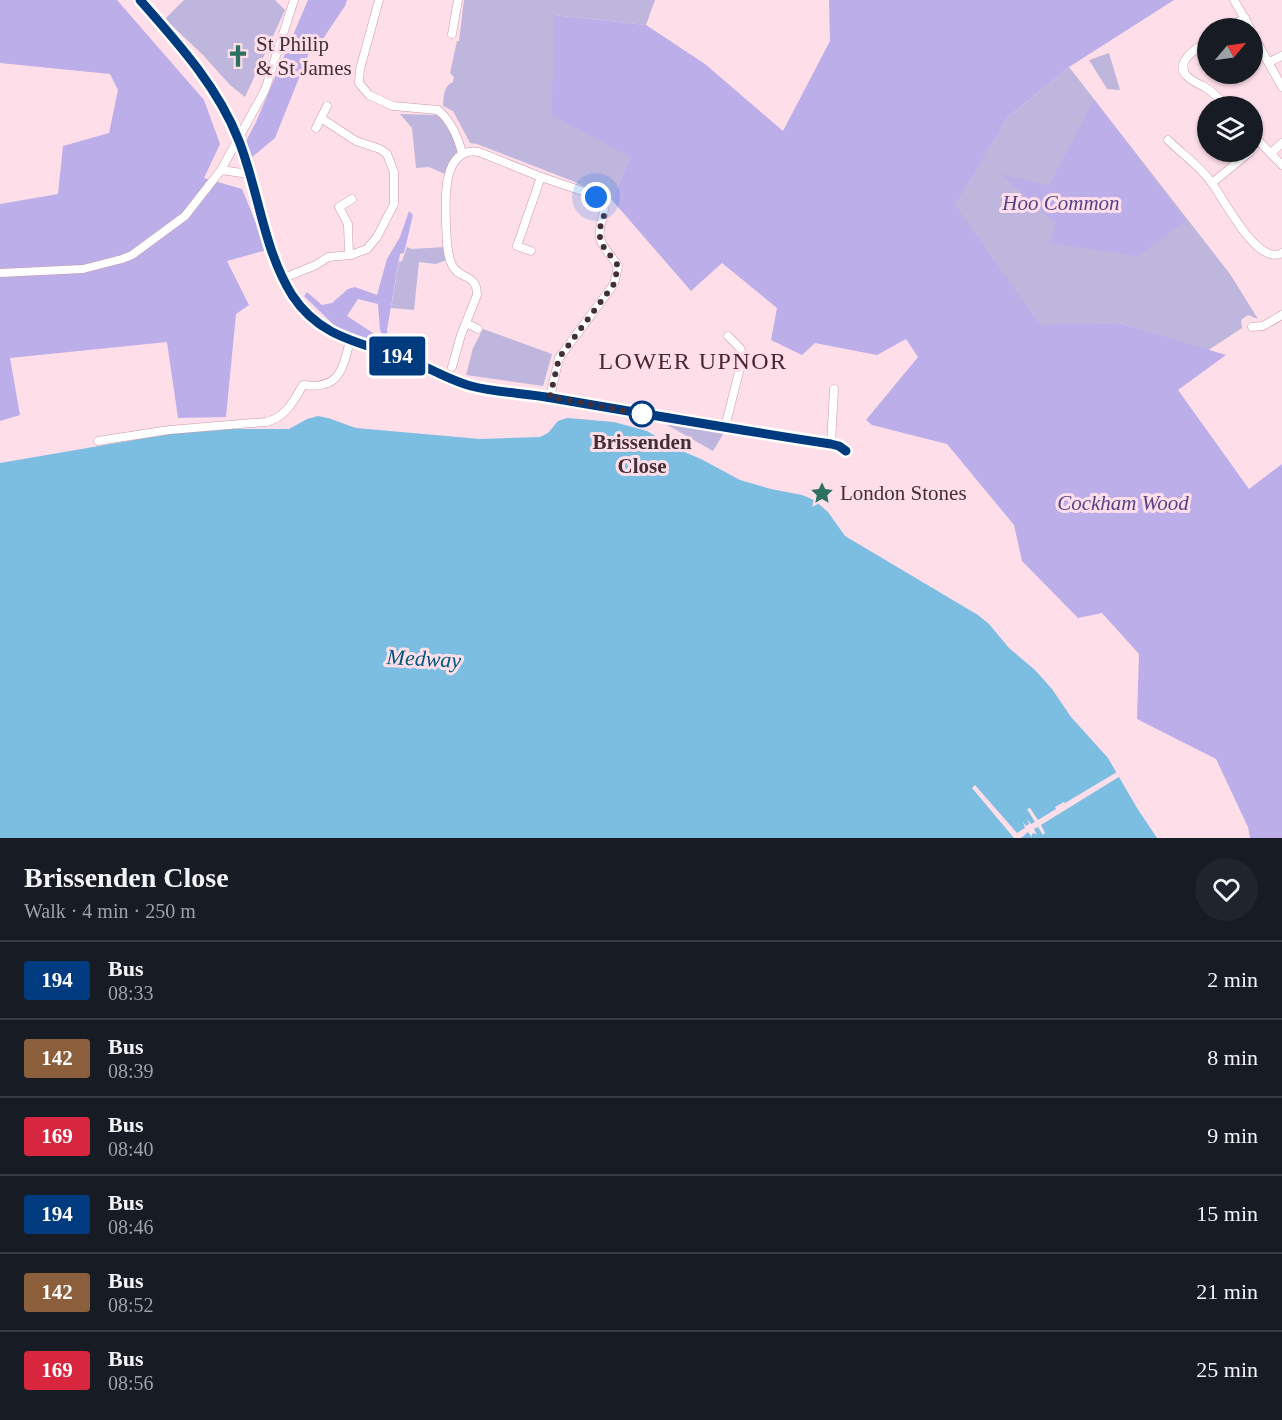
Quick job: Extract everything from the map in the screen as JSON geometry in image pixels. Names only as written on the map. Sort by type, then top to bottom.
[{"type":"street","points":[[140,0],[191,60],[226,111],[238,139],[269,246],[292,294],[306,312],[327,329],[350,341],[406,358],[471,386],[831,444],[846,451]]},
{"type":"street","points":[[0,273],[83,270],[132,255],[185,216],[221,170],[265,90],[294,0]]},
{"type":"street","points":[[379,0],[363,54],[359,83],[369,95],[393,106],[438,110],[449,123],[459,141],[462,153]]},
{"type":"street","points":[[452,34],[458,0]]},
{"type":"street","points":[[1234,0],[1245,18]]},
{"type":"street","points":[[1197,49],[1183,62],[1182,68],[1189,78],[1197,83]]},
{"type":"street","points":[[1263,52],[1282,87]]},
{"type":"street","points":[[1269,62],[1282,56]]},
{"type":"street","points":[[1199,84],[1216,96]]},
{"type":"street","points":[[316,128],[327,106]]},
{"type":"street","points":[[284,278],[316,265],[328,257],[364,251],[371,245],[390,215],[394,204],[396,194],[392,162],[380,149],[356,141],[321,118]]},
{"type":"street","points":[[1168,140],[1212,183],[1247,236],[1271,255],[1276,256],[1282,253]]},
{"type":"street","points":[[1271,153],[1282,143]]},
{"type":"street","points":[[1263,145],[1282,165]]},
{"type":"street","points":[[453,367],[477,295],[477,288],[470,279],[453,268],[447,242],[446,184],[452,167],[462,153],[471,150],[588,193],[601,202],[604,208],[605,216],[600,237],[603,246],[618,266],[614,284],[559,358],[550,397]]},
{"type":"street","points":[[1212,183],[1237,162]]},
{"type":"street","points":[[221,170],[249,174]]},
{"type":"street","points":[[531,251],[517,246],[541,177]]},
{"type":"street","points":[[349,255],[348,224],[339,207],[352,199]]},
{"type":"street","points":[[1252,327],[1263,326],[1282,315]]},
{"type":"street","points":[[466,323],[478,329]]},
{"type":"street","points":[[725,427],[743,356],[740,348],[728,336]]},
{"type":"street","points":[[98,441],[169,430],[266,422],[276,419],[290,406],[303,385],[322,386],[335,380],[342,367],[350,341]]},
{"type":"street","points":[[831,444],[834,388]]},
{"type":"green space","points":[[0,0],[117,0],[204,100],[220,144],[204,178],[242,189],[267,250],[227,261],[249,305],[236,314],[226,417],[178,418],[167,342],[10,358],[20,415],[0,421],[0,204],[58,194],[63,146],[109,133],[118,90],[110,74],[0,63]]},
{"type":"green space","points":[[184,0],[275,0],[285,10],[245,97],[230,85],[203,55],[165,19]]},
{"type":"green space","points":[[308,0],[347,0],[316,49],[309,53],[275,138],[251,158],[245,143]]},
{"type":"green space","points":[[464,0],[655,0],[646,25],[554,15],[630,157],[612,200],[575,182],[470,143],[453,111],[443,106],[446,89],[453,82],[454,77],[450,73],[457,41],[459,41]]},
{"type":"green space","name":"Cockham Wood","points":[[829,0],[1174,0],[1069,67],[1008,117],[955,205],[1040,325],[1119,323],[1226,355],[1178,390],[1249,489],[1282,464],[1282,838],[1250,838],[1248,827],[1216,759],[1137,719],[1139,654],[1102,613],[1078,618],[1022,561],[1014,525],[947,444],[872,425],[866,420],[918,357],[906,339],[877,355],[815,343],[802,355],[771,340],[777,308],[722,263],[691,291],[612,200],[630,157],[552,115],[554,15],[646,25],[705,64],[783,131],[830,41]]},
{"type":"green space","points":[[1109,53],[1120,90],[1107,89],[1089,60]]},
{"type":"green space","name":"Hoo Common","points":[[1069,67],[1230,274],[1258,319],[1248,315],[1241,320],[1242,328],[1207,351],[1119,323],[1040,326],[954,205],[1008,117]]},
{"type":"green space","points":[[1094,100],[1186,221],[1138,256],[1049,243],[1056,224],[1001,174],[1049,186]]},
{"type":"green space","points":[[400,114],[436,115],[443,119],[458,151],[450,163],[447,175],[429,167],[416,168],[412,128]]},
{"type":"green space","points":[[409,211],[413,215],[404,253],[400,254],[387,330],[388,336],[411,337],[409,351],[386,344],[380,330],[378,304],[358,299],[347,316],[376,335],[370,339],[338,329],[304,296],[307,292],[322,305],[332,303],[348,289],[355,287],[377,295],[387,259],[400,237]]},
{"type":"green space","points":[[407,247],[412,249],[445,247],[447,260],[436,264],[419,262],[414,310],[391,308],[399,262],[402,261]]},
{"type":"green space","points":[[483,329],[552,354],[543,386],[466,375],[473,348]]},
{"type":"green space","points":[[662,420],[725,431],[713,451]]},
{"type":"water","name":"Medway","points":[[318,416],[356,428],[480,439],[540,437],[548,433],[558,421],[567,418],[614,422],[647,431],[675,448],[740,480],[814,500],[828,512],[845,536],[978,615],[989,624],[1009,648],[1035,670],[1052,689],[1071,717],[1108,758],[1157,838],[0,838],[0,463],[169,434],[229,429],[289,429]]},
{"type":"pier","points":[[1117,772],[1122,775],[1041,825],[1045,833],[1043,835],[1038,827],[1034,829],[1037,835],[1034,833],[1032,837],[1028,832],[1021,838],[1014,838],[972,788],[975,785],[1017,833],[1025,828],[1023,822],[1026,826],[1029,824],[1027,819],[1031,824],[1035,822],[1027,809],[1030,808],[1038,820],[1056,809],[1055,807]]},
{"type":"bus line","name":"194","points":[[140,0],[191,60],[226,111],[243,152],[271,251],[298,302],[306,312],[329,331],[350,341],[406,358],[471,386],[831,444],[846,451]]},
{"type":"place","name":"St Philip & St James","points":[[238,56]]},
{"type":"place","name":"Brissenden Close","points":[[642,414]]},
{"type":"place","name":"London Stones","points":[[822,493]]},
{"type":"district","name":"LOWER UPNOR","points":[[693,361]]},
{"type":"route","points":[[596,197],[604,208],[605,216],[601,225],[600,237],[603,246],[618,266],[618,273],[614,284],[559,358],[550,397],[642,414]]}]
